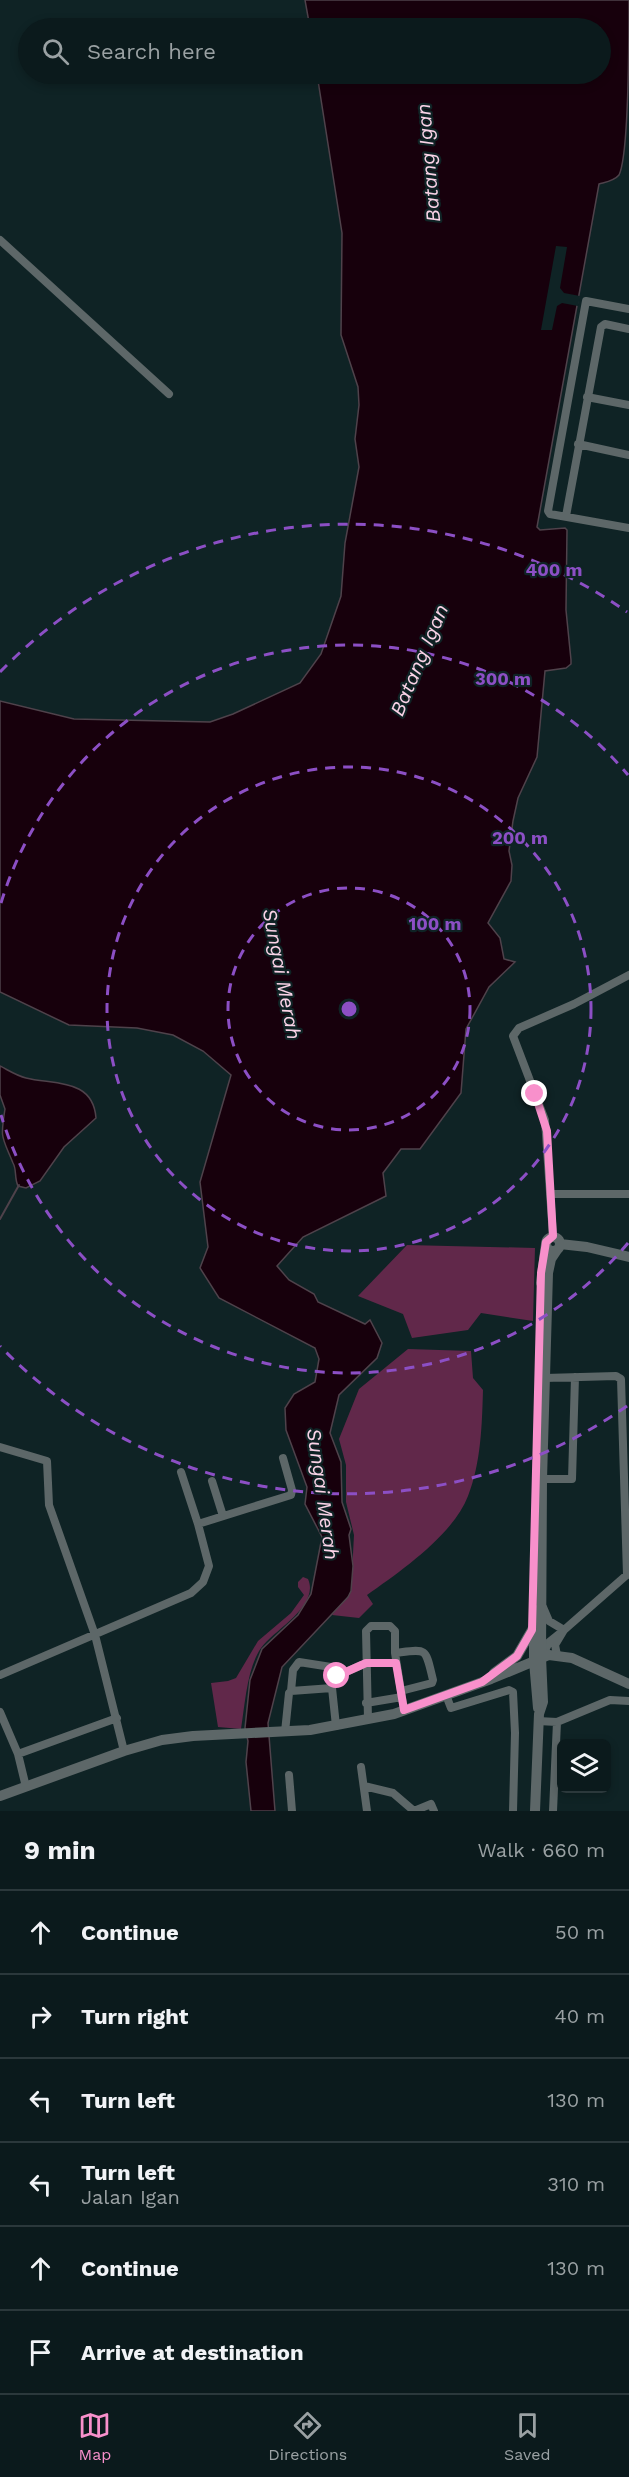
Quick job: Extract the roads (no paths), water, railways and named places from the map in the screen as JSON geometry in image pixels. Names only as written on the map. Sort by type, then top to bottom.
[{"type":"street","points":[[0,240],[168,394]]},
{"type":"street","points":[[629,309],[586,302],[548,508],[550,514],[629,528]]},
{"type":"street","points":[[566,516],[601,327],[604,324],[629,329]]},
{"type":"street","points":[[587,397],[629,405]]},
{"type":"street","points":[[578,444],[629,455]]},
{"type":"street","points":[[535,1811],[539,1718],[535,1686],[542,1604],[542,1479],[548,1273],[554,1244],[545,1120],[513,1035],[519,1028],[574,1004],[629,975]]},
{"type":"street","points":[[550,1194],[629,1194]]},
{"type":"street","points":[[554,1244],[587,1247],[629,1257]]},
{"type":"street","points":[[539,1718],[543,1702],[534,1624],[541,1273],[554,1244]]},
{"type":"street","points":[[542,1479],[572,1479],[575,1377]]},
{"type":"street","points":[[537,1659],[549,1642],[628,1574],[626,1464],[623,1450],[621,1379],[616,1377],[545,1378]]},
{"type":"street","points":[[0,1447],[47,1461],[49,1505],[95,1635],[124,1751]]},
{"type":"street","points":[[198,1524],[291,1495],[292,1490],[283,1458]]},
{"type":"street","points":[[0,1675],[191,1593],[203,1582],[209,1566],[181,1473]]},
{"type":"street","points":[[212,1481],[223,1516]]},
{"type":"street","points":[[542,1604],[549,1621],[564,1630]]},
{"type":"street","points":[[482,1682],[517,1656],[534,1624]]},
{"type":"street","points":[[368,1719],[366,1631],[371,1626],[394,1628],[396,1663],[404,1710]]},
{"type":"street","points":[[557,1655],[555,1646],[564,1630]]},
{"type":"street","points":[[366,1703],[402,1694],[432,1683],[428,1658],[424,1652],[419,1650],[395,1653]]},
{"type":"street","points":[[0,1796],[124,1751],[178,1737],[285,1732],[336,1726],[404,1710],[510,1672],[537,1659],[557,1655],[572,1658],[629,1684]]},
{"type":"street","points":[[285,1732],[292,1670],[300,1662],[331,1667],[337,1676]]},
{"type":"street","points":[[336,1726],[332,1688],[337,1676],[366,1663],[396,1663]]},
{"type":"street","points":[[510,1672],[528,1676],[535,1686]]},
{"type":"street","points":[[291,1691],[332,1688]]},
{"type":"street","points":[[446,1695],[451,1708],[508,1690],[513,1692],[515,1733],[513,1811]]},
{"type":"street","points":[[539,1718],[557,1722],[610,1700],[629,1700]]},
{"type":"street","points":[[1,1714],[18,1754],[26,1787]]},
{"type":"street","points":[[18,1754],[117,1718]]},
{"type":"street","points":[[553,1811],[557,1722]]},
{"type":"street","points":[[361,1767],[367,1811]]},
{"type":"street","points":[[290,1775],[292,1811]]},
{"type":"street","points":[[364,1786],[393,1793],[414,1811],[431,1804],[434,1811]]},
{"type":"water","points":[[305,0],[629,0],[628,92],[625,144],[619,175],[599,184],[537,527],[540,530],[565,528],[567,530],[566,610],[571,664],[566,668],[545,671],[537,757],[518,798],[513,821],[509,851],[512,865],[511,881],[488,923],[500,938],[504,959],[515,962],[489,987],[466,1029],[461,1093],[420,1149],[401,1149],[383,1173],[386,1196],[303,1237],[277,1266],[289,1280],[314,1294],[318,1302],[365,1324],[370,1320],[382,1343],[377,1358],[339,1395],[330,1433],[341,1462],[342,1502],[351,1529],[349,1535],[353,1566],[351,1591],[348,1597],[282,1667],[268,1723],[275,1811],[251,1811],[246,1762],[248,1741],[245,1728],[250,1680],[262,1649],[298,1615],[311,1594],[322,1537],[305,1504],[307,1487],[286,1430],[285,1408],[294,1394],[315,1382],[319,1359],[315,1348],[219,1298],[200,1268],[208,1247],[200,1182],[231,1075],[203,1051],[173,1035],[137,1028],[69,1025],[0,992],[0,701],[74,719],[210,722],[233,714],[300,683],[321,654],[341,596],[345,543],[359,467],[355,439],[359,405],[358,387],[341,335],[342,233],[319,84],[611,84],[611,18],[308,18]]},
{"type":"water","points":[[0,1066],[23,1077],[60,1083],[80,1090],[88,1096],[96,1118],[64,1147],[40,1181],[26,1188],[18,1186],[14,1166],[3,1138],[5,1109],[0,1095]]},
{"type":"waterway","points":[[0,1219],[19,1185]]},
{"type":"water label","name":"Batang Igan","points":[[428,163]]},
{"type":"water label","name":"Batang Igan","points":[[419,660]]},
{"type":"water label","name":"Sungai Merah","points":[[282,974]]},
{"type":"water label","name":"Sungai Merah","points":[[323,1494]]}]
